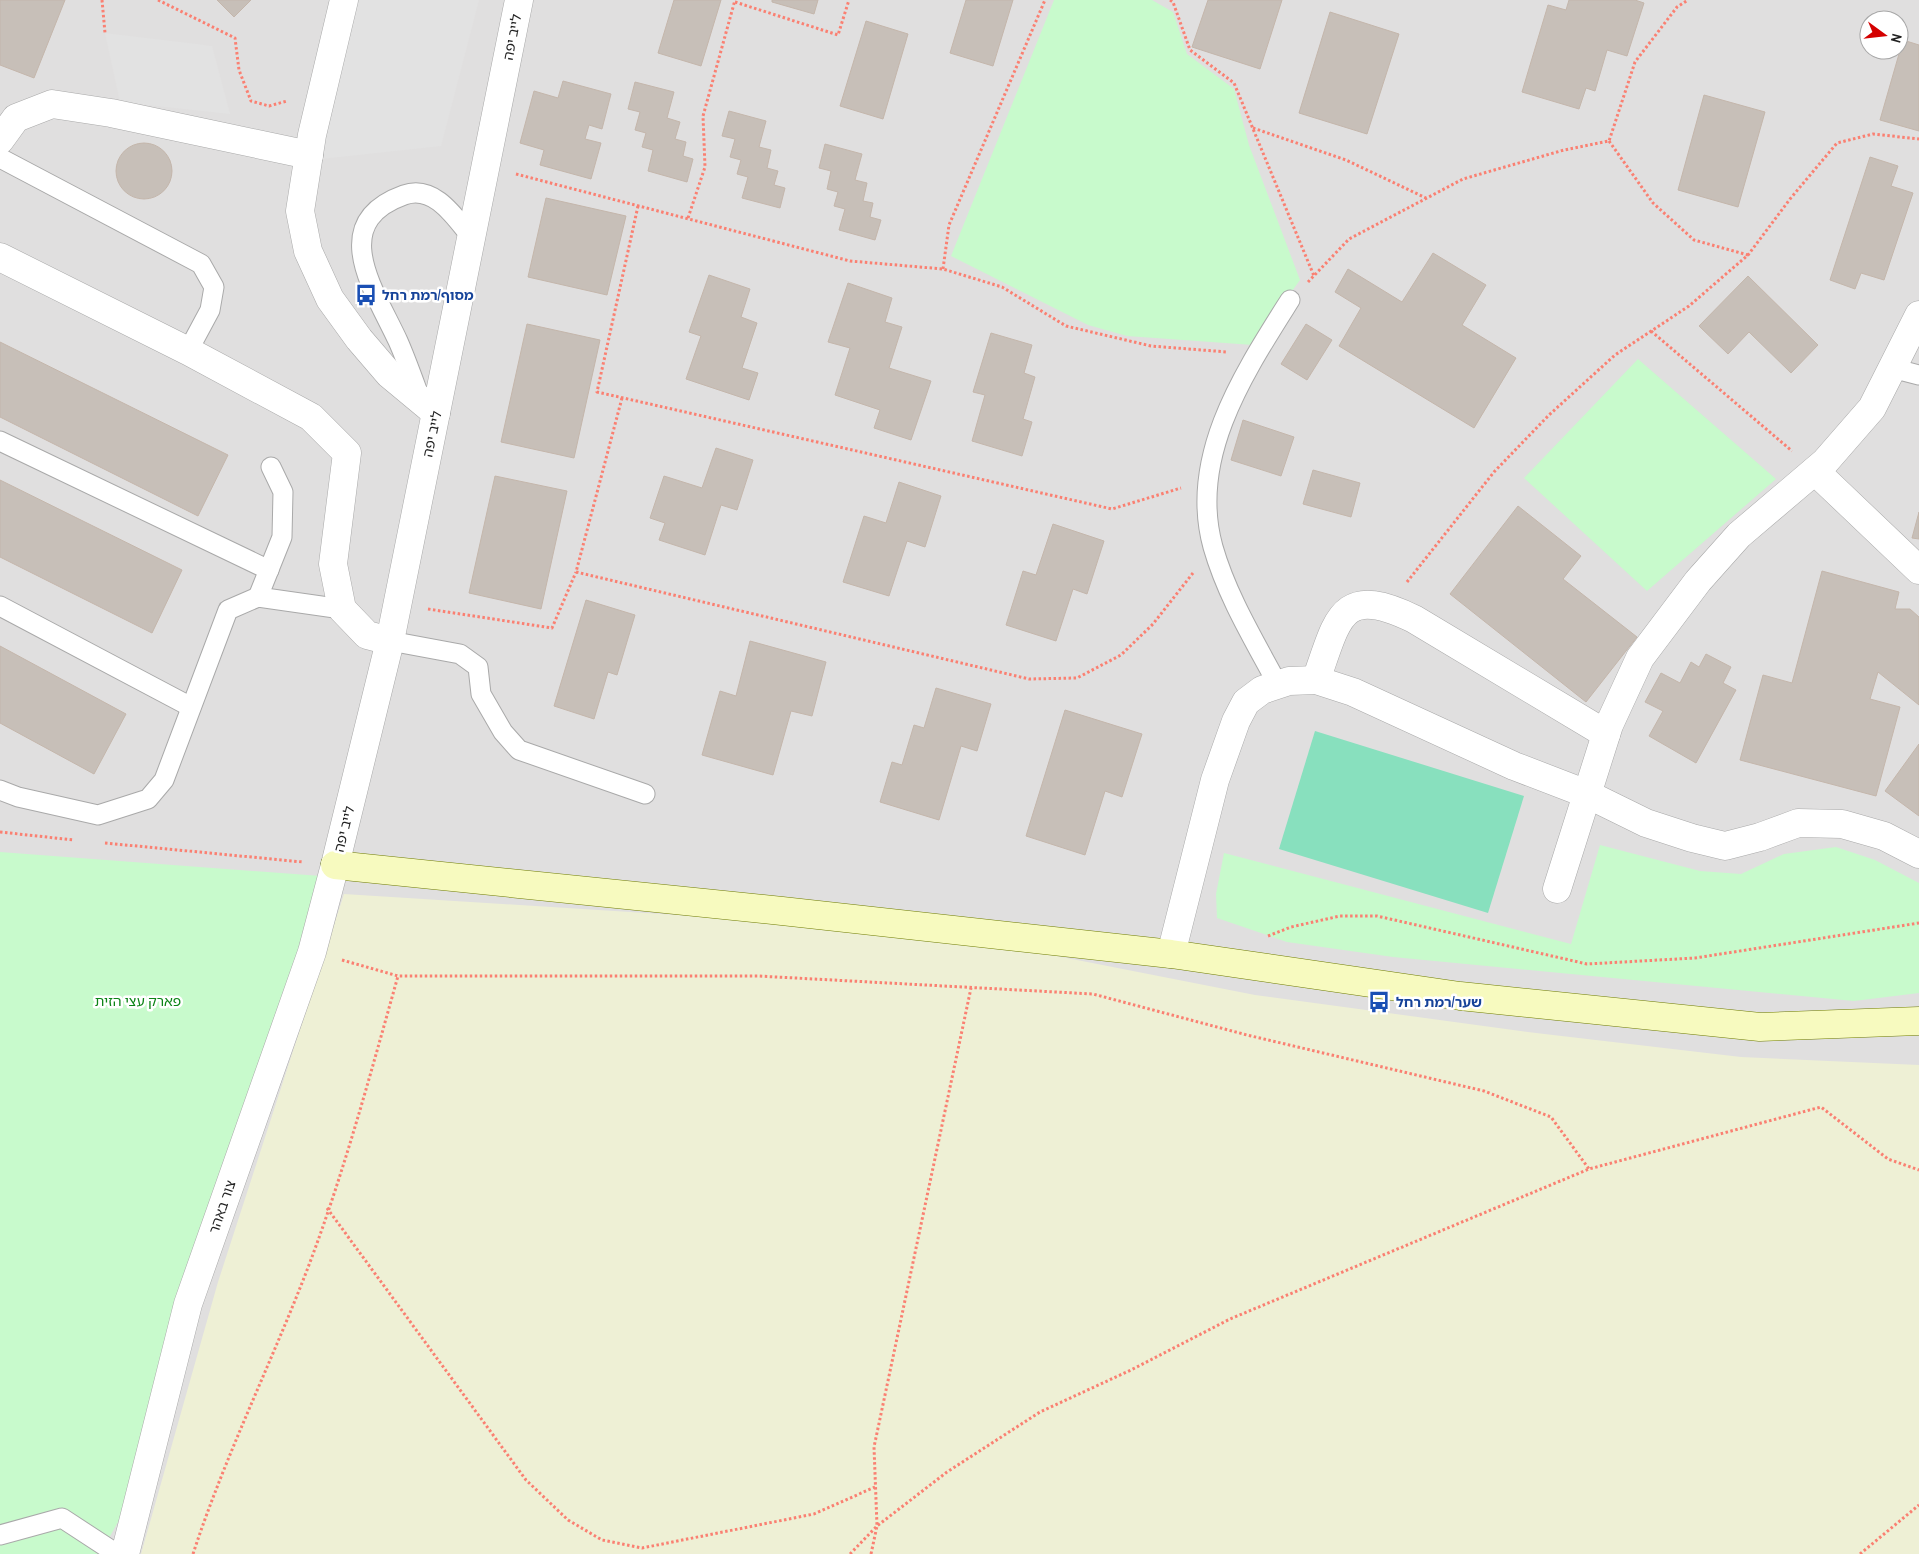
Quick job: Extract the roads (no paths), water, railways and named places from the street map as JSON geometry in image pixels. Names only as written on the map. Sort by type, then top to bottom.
[{"type":"main road","points":[[335,866],[782,911],[1171,954],[1460,996],[1760,1027],[1891,1021],[1919,1022]]},
{"type":"main road","points":[[1891,1021],[1919,1014]]},
{"type":"street","points":[[344,0],[309,155],[300,211],[308,251],[330,299],[359,339],[389,374],[429,407]]},
{"type":"street","name":"לייב יפה","points":[[335,866],[390,641],[429,407],[472,238],[519,0]]},
{"type":"street","points":[[0,140],[16,118],[52,104],[111,113],[309,155]]},
{"type":"street","points":[[0,257],[188,351],[311,417],[347,453],[333,564],[342,609],[367,634],[390,641]]},
{"type":"street","points":[[1557,889],[1606,734],[1640,658],[1698,580],[1739,535],[1815,471],[1872,408],[1919,315]]},
{"type":"street","points":[[1815,471],[1919,570]]},
{"type":"street","points":[[1316,680],[1335,627],[1351,607],[1367,604],[1388,606],[1414,619],[1606,734]]},
{"type":"street","points":[[1171,954],[1215,780],[1236,721],[1246,702],[1262,690],[1289,681],[1316,680],[1353,692],[1514,766],[1587,794],[1646,823],[1725,846],[1760,837],[1798,823],[1842,824],[1884,836],[1919,854]]},
{"type":"street","name":"צור באהר","points":[[125,1554],[188,1304],[312,952],[335,866]]},
{"type":"lane","points":[[0,158],[201,264],[214,287],[210,310],[188,351]]},
{"type":"lane","points":[[429,407],[373,293],[364,268],[362,238],[366,221],[385,202],[414,191],[432,196],[453,214],[472,238]]},
{"type":"lane","points":[[1278,685],[1238,610],[1213,546],[1207,512],[1208,478],[1222,424],[1244,373],[1290,300]]},
{"type":"lane","points":[[1892,368],[1919,375]]},
{"type":"lane","points":[[0,441],[269,570]]},
{"type":"lane","points":[[258,597],[282,536],[283,492],[271,467]]},
{"type":"lane","points":[[0,790],[18,797],[98,816],[148,800],[164,780],[228,610],[258,597],[342,609]]},
{"type":"lane","points":[[0,606],[191,707]]},
{"type":"lane","points":[[390,641],[460,654],[478,667],[481,694],[503,732],[519,750],[645,794]]},
{"type":"lane","points":[[0,1535],[62,1518],[117,1554]]},
{"type":"place","name":"מסוף/רמת רחל","points":[[366,295]]},
{"type":"place","name":"שער/רמת רחל","points":[[1379,1002]]},
{"type":"park label","name":"פארק עצי הזית","points":[[138,1001]]}]
